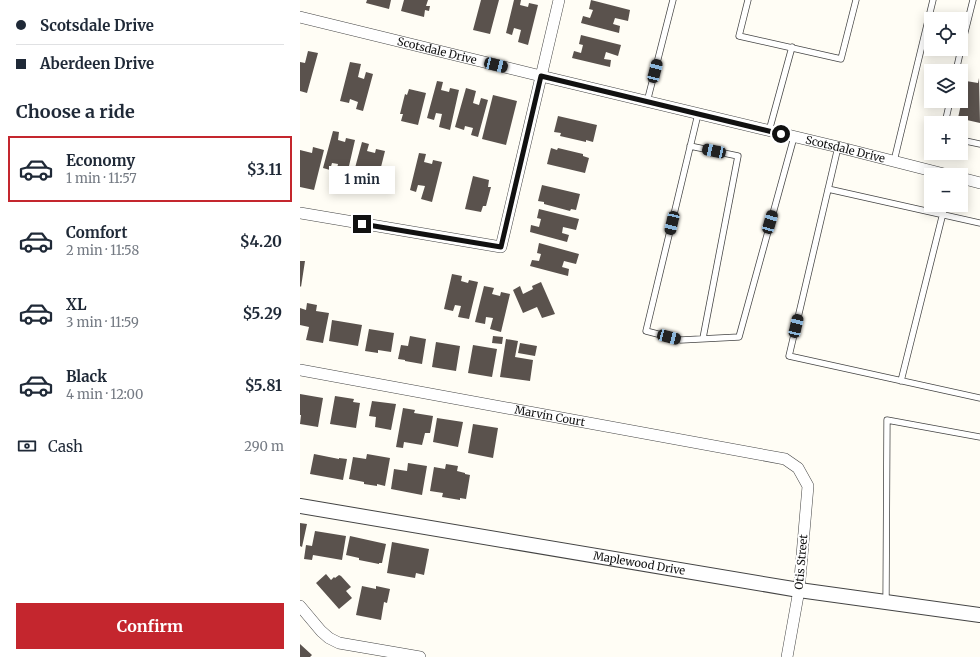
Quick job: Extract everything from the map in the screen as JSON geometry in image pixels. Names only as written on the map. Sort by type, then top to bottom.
[{"type":"street","points":[[300,213],[501,247],[559,0]]},
{"type":"street","name":"Scotsdale Drive","points":[[300,17],[924,169]]},
{"type":"street","points":[[968,180],[980,183]]},
{"type":"street","name":"Marvin Court","points":[[300,370],[785,459],[798,468]]},
{"type":"street","name":"Otis Street","points":[[787,657],[799,590],[808,486],[798,468]]},
{"type":"street","name":"Maplewood Drive","points":[[300,506],[799,590],[980,615]]},
{"type":"street","points":[[300,606],[321,631],[329,638],[339,643],[420,657]]},
{"type":"lane","points":[[647,102],[673,0]]},
{"type":"lane","points":[[748,0],[739,36],[841,59],[856,0]]},
{"type":"lane","points":[[894,161],[934,0]]},
{"type":"lane","points":[[968,23],[974,0]]},
{"type":"lane","points":[[769,130],[792,47]]},
{"type":"lane","points":[[698,114],[646,331],[681,340],[739,337],[794,136]]},
{"type":"lane","points":[[968,141],[980,144]]},
{"type":"lane","points":[[690,146],[738,156],[703,338]]},
{"type":"lane","points":[[838,147],[789,356],[980,398]]},
{"type":"lane","points":[[828,189],[980,223]]},
{"type":"lane","points":[[901,381],[942,214]]},
{"type":"lane","points":[[886,603],[887,420],[980,437]]},
{"type":"building","points":[[367,0],[391,0],[389,9],[366,3]]},
{"type":"building","points":[[404,0],[428,0],[426,6],[430,6],[429,11],[425,10],[424,17],[401,11]]},
{"type":"building","points":[[481,0],[499,0],[490,34],[473,30]]},
{"type":"building","points":[[514,0],[521,0],[520,5],[528,7],[529,3],[538,5],[528,45],[518,42],[521,30],[514,28],[512,35],[506,33]]},
{"type":"building","points":[[591,0],[630,10],[628,21],[615,18],[613,24],[620,26],[619,33],[581,23],[583,16],[590,18],[593,10],[589,9]]},
{"type":"building","points":[[581,35],[621,45],[618,56],[606,52],[604,59],[611,60],[610,67],[572,58],[574,51],[581,53],[583,45],[579,44]]},
{"type":"building","points":[[308,51],[318,53],[307,93],[300,91],[300,62],[305,63]]},
{"type":"building","points":[[350,62],[361,64],[358,77],[364,79],[366,72],[373,74],[363,111],[356,109],[358,102],[350,99],[349,103],[340,101]]},
{"type":"building","points":[[979,78],[980,123],[968,120],[968,116],[958,116],[960,108],[968,108],[968,81],[978,83]]},
{"type":"building","points":[[437,81],[443,82],[441,90],[449,92],[450,88],[459,90],[450,130],[439,127],[442,114],[436,113],[434,120],[427,118]]},
{"type":"building","points":[[466,88],[476,91],[473,103],[479,105],[481,98],[488,100],[478,137],[471,135],[473,128],[465,126],[464,130],[455,127]]},
{"type":"building","points":[[409,89],[426,93],[418,125],[401,121],[403,114],[400,114],[405,94],[407,95]]},
{"type":"building","points":[[493,95],[517,101],[506,145],[482,139]]},
{"type":"building","points":[[558,116],[597,125],[593,142],[586,140],[586,142],[560,136],[561,133],[554,132]]},
{"type":"building","points":[[333,131],[339,132],[338,140],[345,142],[346,138],[355,140],[346,179],[335,177],[338,164],[332,163],[330,170],[323,168]]},
{"type":"building","points":[[362,142],[369,144],[367,151],[375,153],[376,149],[385,151],[375,191],[364,188],[368,176],[361,174],[359,181],[352,179]]},
{"type":"building","points":[[313,147],[324,150],[314,190],[300,187],[300,150],[312,153]]},
{"type":"building","points":[[551,148],[557,150],[558,148],[583,154],[583,156],[589,158],[585,173],[547,164]]},
{"type":"building","points":[[419,153],[426,154],[424,162],[432,164],[433,160],[442,162],[432,202],[421,199],[425,186],[418,185],[416,192],[410,190]]},
{"type":"building","points":[[473,176],[489,180],[488,187],[491,187],[486,206],[483,206],[481,212],[465,209]]},
{"type":"building","points":[[542,185],[580,194],[576,210],[571,209],[570,211],[538,201]]},
{"type":"building","points":[[539,209],[579,219],[576,230],[563,227],[562,233],[569,235],[567,242],[530,232],[531,225],[539,227],[541,219],[537,218]]},
{"type":"building","points":[[539,243],[579,254],[576,264],[564,261],[562,267],[569,269],[568,276],[530,266],[532,260],[539,261],[541,254],[537,253]]},
{"type":"building","points":[[300,261],[305,261],[301,287],[300,286]]},
{"type":"building","points":[[452,274],[462,276],[461,281],[468,283],[469,280],[478,282],[469,319],[458,317],[461,306],[455,305],[453,311],[444,309]]},
{"type":"building","points":[[541,282],[555,314],[542,318],[537,307],[523,313],[513,290],[520,286],[523,294],[533,289],[532,286]]},
{"type":"building","points":[[484,286],[494,288],[492,294],[500,296],[501,292],[510,294],[501,332],[490,329],[493,318],[486,317],[485,324],[475,322]]},
{"type":"building","points":[[307,303],[317,305],[316,311],[329,313],[323,343],[306,340],[309,327],[300,325],[300,308],[306,310]]},
{"type":"building","points":[[332,320],[362,325],[358,346],[329,341]]},
{"type":"building","points":[[369,329],[394,333],[391,352],[378,350],[378,353],[365,351]]},
{"type":"building","points":[[410,336],[426,339],[422,364],[398,359],[401,345],[408,346]]},
{"type":"building","points":[[493,336],[503,337],[502,344],[492,343]]},
{"type":"building","points":[[506,339],[518,341],[515,357],[533,360],[530,381],[500,377]]},
{"type":"building","points":[[436,342],[460,346],[456,371],[432,367]]},
{"type":"building","points":[[520,343],[537,346],[535,356],[518,353]]},
{"type":"building","points":[[473,345],[497,349],[492,377],[468,373]]},
{"type":"building","points":[[300,394],[323,398],[318,427],[300,424]]},
{"type":"building","points":[[335,396],[354,399],[353,402],[360,403],[356,428],[330,424]]},
{"type":"building","points":[[372,401],[396,404],[391,430],[375,427],[376,417],[369,416]]},
{"type":"building","points":[[403,408],[415,410],[414,413],[433,416],[430,433],[425,433],[422,445],[404,442],[403,448],[396,447]]},
{"type":"building","points":[[437,418],[463,422],[458,447],[433,442]]},
{"type":"building","points":[[473,424],[498,428],[493,458],[468,453]]},
{"type":"building","points":[[314,454],[347,459],[343,480],[310,474]]},
{"type":"building","points":[[367,454],[390,458],[385,486],[377,484],[377,486],[364,484],[364,482],[349,479],[353,457],[366,459]]},
{"type":"building","points":[[408,463],[427,466],[422,495],[391,489],[394,469],[407,471]]},
{"type":"building","points":[[446,464],[458,466],[457,471],[470,475],[466,499],[460,498],[460,500],[442,497],[443,493],[430,491],[434,467],[445,469]]},
{"type":"building","points":[[300,523],[307,524],[302,547],[300,546]]},
{"type":"building","points":[[315,531],[346,536],[342,560],[313,555],[312,560],[304,559],[306,545],[312,546]]},
{"type":"building","points":[[350,536],[386,544],[382,563],[379,564],[359,560],[359,558],[346,555]]},
{"type":"building","points":[[392,542],[429,549],[424,575],[416,573],[415,578],[387,573]]},
{"type":"building","points":[[326,574],[331,580],[339,575],[341,576],[351,587],[346,591],[352,598],[339,609],[316,583]]},
{"type":"building","points":[[362,586],[376,589],[376,586],[390,589],[387,603],[384,602],[381,620],[356,615]]},
{"type":"building","points":[[300,644],[312,655],[310,657],[300,657]]},
{"type":"route","points":[[362,224],[501,247],[541,76],[781,134]]}]
